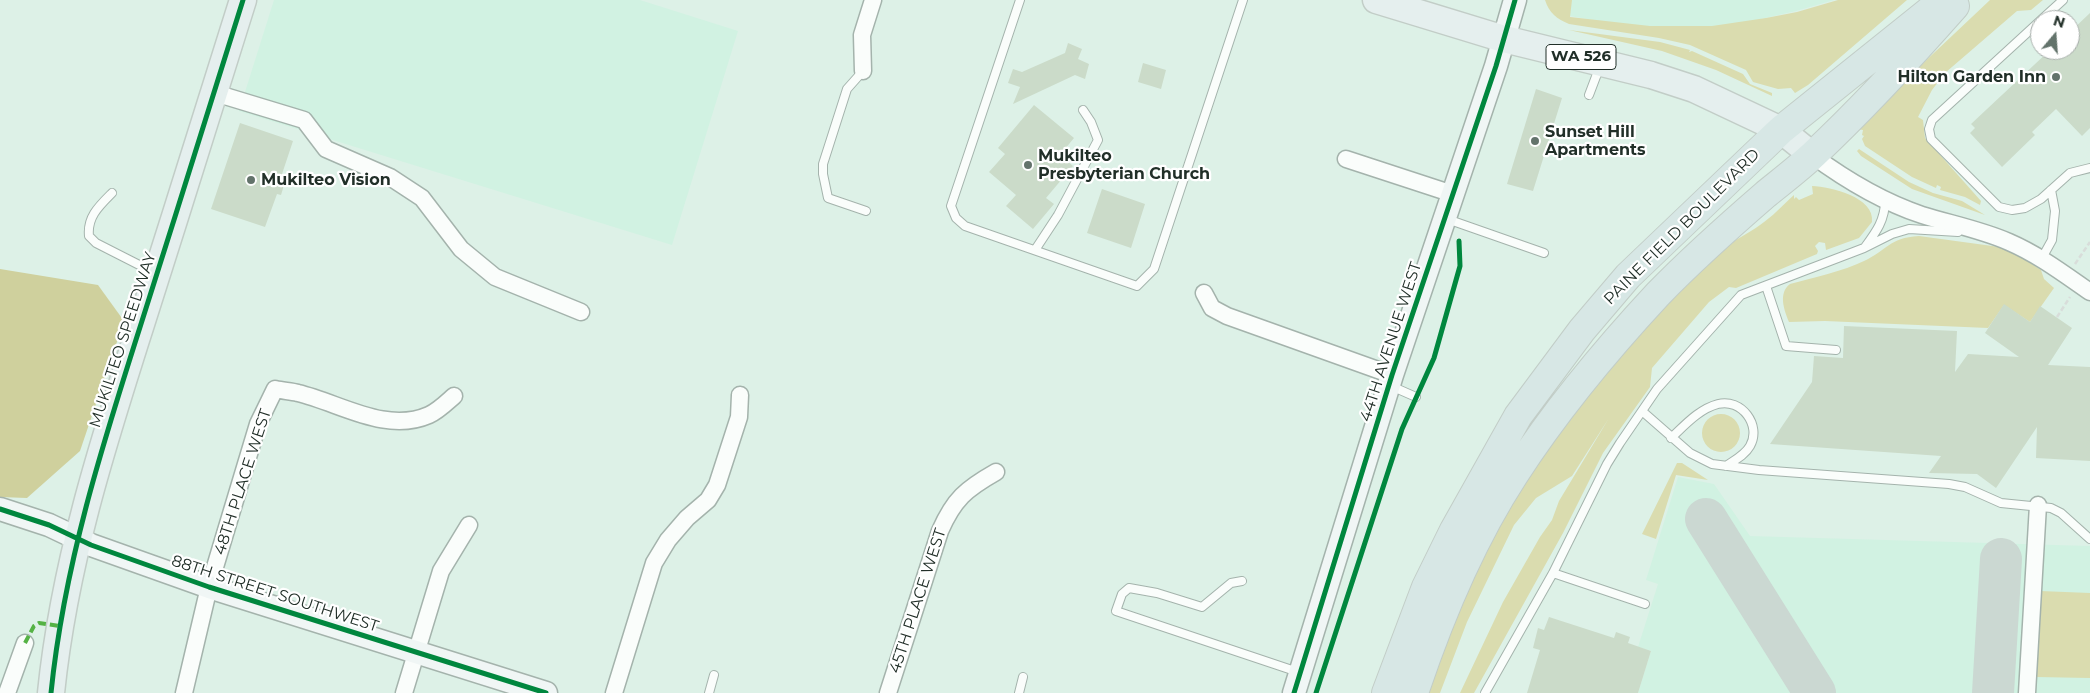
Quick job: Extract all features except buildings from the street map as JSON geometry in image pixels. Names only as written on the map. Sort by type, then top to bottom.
[{"type":"highway","name":"PAINE FIELD BOULEVARD","points":[[1386,693],[1434,571],[1454,530],[1518,416],[1582,330],[1628,276],[1781,130],[1943,0]]},
{"type":"highway","name":"PAINE FIELD BOULEVARD","points":[[1414,693],[1447,607],[1479,538],[1513,477],[1551,420],[1592,368],[1659,293],[1730,225],[1812,155],[1886,84],[1960,0]]},
{"type":"main road","name":"MUKILTEO SPEEDWAY","points":[[51,693],[60,626],[77,538],[100,453],[244,0]]},
{"type":"main road","name":"WA 526","points":[[1376,0],[1504,38],[1651,75],[1694,90],[1781,130],[1812,155]]},
{"type":"street","points":[[863,71],[862,35],[873,0]]},
{"type":"street","name":"44TH AVENUE WEST","points":[[1297,683],[1390,380],[1453,194],[1515,0]]},
{"type":"street","points":[[215,93],[304,120],[322,149],[366,173],[390,177],[422,198],[460,249],[495,277],[581,312]]},
{"type":"street","points":[[1812,155],[1885,201],[1921,215],[1989,234],[2042,258],[2090,292]]},
{"type":"street","points":[[1346,159],[1453,194]]},
{"type":"street","points":[[1204,293],[1212,308],[1227,316],[1390,380]]},
{"type":"street","name":"48TH PLACE WEST","points":[[184,693],[209,587],[258,424],[276,389],[299,393],[370,416],[393,420],[412,419],[429,415],[454,396]]},
{"type":"street","points":[[614,693],[654,563],[668,540],[687,518],[708,500],[717,485],[739,417],[740,395]]},
{"type":"street","name":"45TH PLACE WEST","points":[[888,693],[940,531],[947,516],[956,502],[970,487],[996,472]]},
{"type":"street","points":[[2027,693],[2038,505]]},
{"type":"street","name":"88TH STREET SOUTHWEST","points":[[0,509],[49,524],[91,545],[209,587],[546,693]]},
{"type":"street","points":[[404,693],[441,571],[469,525]]},
{"type":"street","points":[[7,693],[25,643]]},
{"type":"lane","points":[[1020,0],[951,206],[956,218],[965,226],[1137,286],[1154,269],[1242,0]]},
{"type":"lane","points":[[2053,10],[2063,0]]},
{"type":"lane","points":[[2030,31],[1932,120],[1929,128],[1930,139],[2000,207],[2012,210],[2025,208],[2040,199],[2070,173],[2090,168]]},
{"type":"lane","points":[[1589,94],[1602,62]]},
{"type":"lane","points":[[863,71],[847,89],[823,164],[823,174],[828,198],[866,211]]},
{"type":"lane","points":[[1035,250],[1058,214],[1098,140],[1091,122],[1083,110]]},
{"type":"lane","points":[[2042,258],[2052,240],[2055,211],[2051,190]]},
{"type":"lane","points":[[112,193],[95,210],[91,217],[89,236],[96,243],[157,274]]},
{"type":"lane","points":[[1864,248],[1877,232],[1885,212],[1885,201]]},
{"type":"lane","points":[[1445,218],[1544,253]]},
{"type":"lane","points":[[1485,693],[1553,573],[1607,464],[1656,389],[1741,295],[1864,248],[1892,234],[1909,230],[1989,234]]},
{"type":"lane","points":[[1766,286],[1786,346],[1836,350]]},
{"type":"lane","points":[[1390,380],[1416,397]]},
{"type":"lane","points":[[1671,438],[1707,408],[1726,402],[1735,404],[1744,410],[1750,418],[1753,440],[1742,455],[1726,466]]},
{"type":"lane","points":[[1642,411],[1671,438],[1702,460],[1726,466],[1759,470],[1950,484],[1966,487],[2001,503],[2038,505],[2051,508],[2061,513],[2090,539]]},
{"type":"lane","points":[[1553,573],[1645,604]]},
{"type":"lane","points":[[1242,581],[1231,583],[1202,607],[1157,593],[1129,588],[1122,594],[1116,611],[1297,683]]},
{"type":"lane","points":[[709,693],[714,675]]},
{"type":"lane","points":[[1019,693],[1023,677]]},
{"type":"path","points":[[2074,266],[2090,242]]},
{"type":"path","points":[[2057,317],[2072,294]]},
{"type":"shaded area","points":[[274,0],[640,0],[738,31],[672,245],[239,111]]},
{"type":"shaded area","points":[[1545,0],[1572,0],[1570,17],[1650,26],[1712,26],[1797,12],[1838,0],[1907,0],[1808,85],[1795,93],[1791,88],[1778,89],[1753,82],[1746,70],[1690,45],[1659,38],[1569,24],[1554,15]]},
{"type":"shaded area","points":[[1559,0],[1834,0],[1796,11],[1717,29],[1638,28],[1570,16]]},
{"type":"shaded area","points":[[1990,0],[2043,0],[2031,10],[2017,11],[1945,73],[1932,90],[1918,117],[1923,120],[1925,138],[1981,201],[1980,205],[1965,197],[1940,190],[1941,187],[1937,185],[1936,188],[1912,177],[1865,146],[1862,139],[1864,136],[1862,135],[1863,130],[1857,129],[1864,119]]},
{"type":"shaded area","points":[[1569,30],[1660,42],[1690,50],[1689,52],[1692,51],[1743,74],[1750,84],[1772,93],[1772,96],[1716,70],[1662,51]]},
{"type":"shaded area","points":[[1859,149],[1909,182],[1933,193],[1962,201],[1985,215],[1912,189],[1861,156],[1857,151]]},
{"type":"shaded area","points":[[1812,186],[1840,191],[1859,200],[1867,206],[1871,213],[1872,222],[1859,238],[1826,250],[1825,243],[1819,242],[1815,246],[1818,251],[1817,254],[1736,288],[1729,287],[1709,302],[1652,368],[1650,387],[1603,453],[1563,533],[1474,693],[1460,693],[1503,602],[1540,537],[1552,520],[1559,501],[1609,418],[1572,476],[1536,498],[1514,525],[1467,622],[1440,693],[1427,693],[1457,615],[1492,538],[1519,490],[1563,425],[1612,363],[1694,276],[1726,246],[1764,222],[1794,195],[1794,199],[1796,197],[1799,200],[1813,194]]},
{"type":"shaded area","points":[[1919,236],[2007,248],[2041,270],[2044,279],[2054,288],[2030,322],[2004,305],[1988,328],[1825,321],[1789,322],[1783,297],[1786,288],[1790,284],[1856,265],[1894,242]]},
{"type":"shaded area","points":[[1721,414],[1734,420],[1740,433],[1734,446],[1721,452],[1708,446],[1702,433],[1708,420]]},
{"type":"shaded area","points":[[1677,463],[1682,463],[1708,480],[1676,475],[1656,539],[1642,534]]},
{"type":"shaded area","points":[[1678,477],[1714,484],[1750,536],[2090,546],[2090,693],[1638,693],[1651,651],[1638,647],[1658,584],[1646,580]]},
{"type":"shaded area","points":[[2040,591],[2090,593],[2090,678],[2036,677]]},
{"type":"green space","points":[[0,269],[98,285],[124,321],[80,451],[27,498],[0,497]]},
{"type":"taxiway","points":[[1706,519],[1815,693]]},
{"type":"taxiway","points":[[1993,693],[2001,559]]},
{"type":"marked path","points":[[25,643],[34,626],[39,623],[60,626]]},
{"type":"cycle path","points":[[51,693],[65,598],[86,506],[126,370],[243,0]]},
{"type":"cycle path","points":[[1294,693],[1392,375],[1496,66],[1515,0]]},
{"type":"cycle path","points":[[1316,693],[1402,429],[1434,358],[1460,266],[1459,241]]},
{"type":"cycle path","points":[[0,509],[49,525],[91,545],[209,587],[546,693]]},
{"type":"place","name":"Hilton Garden Inn","points":[[2056,77]]},
{"type":"place","name":"Sunset Hill Apartments","points":[[1535,141]]},
{"type":"place","name":"Mukilteo Presbyterian Church","points":[[1028,165]]},
{"type":"place","name":"Mukilteo Vision","points":[[251,180]]}]
